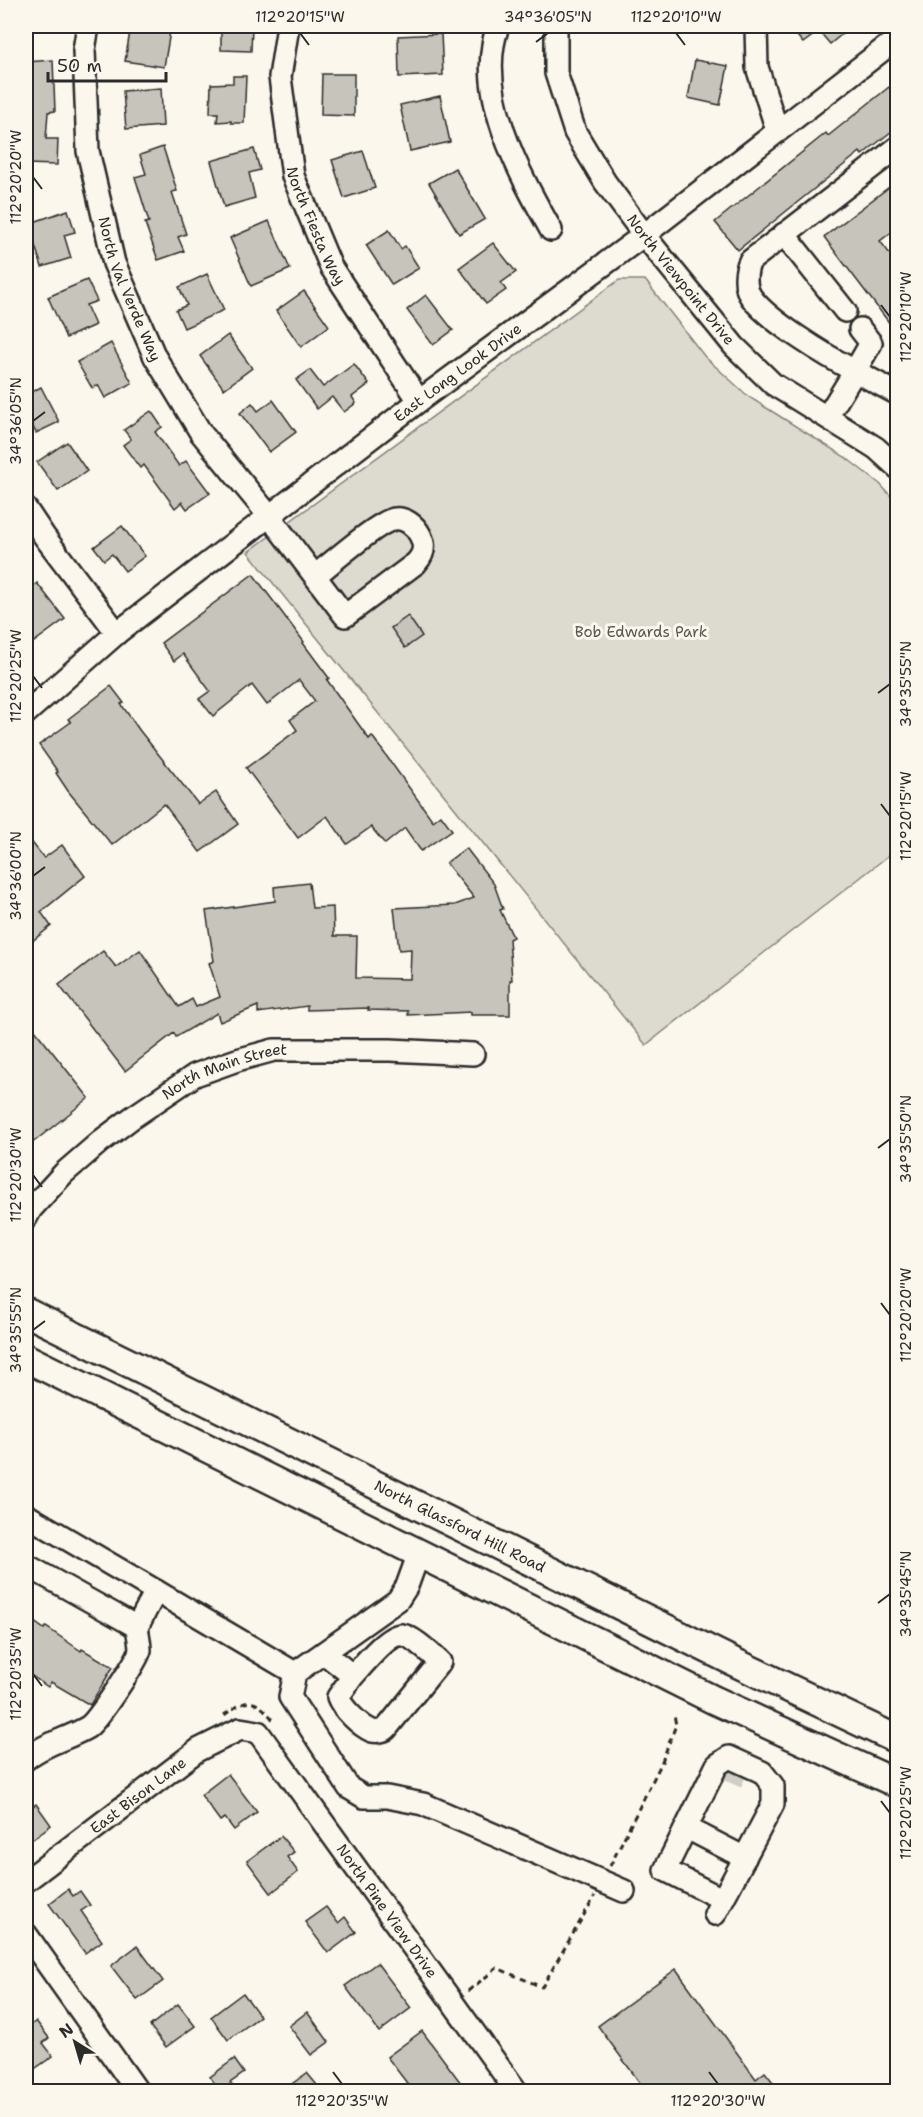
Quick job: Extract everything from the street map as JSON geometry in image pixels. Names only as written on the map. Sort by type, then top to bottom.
[{"type":"main road","name":"North Glassford Hill Road","points":[[26,1312],[732,1662],[897,1740]]},
{"type":"main road","points":[[26,1332],[68,1348],[105,1351]]},
{"type":"main road","points":[[26,1358],[714,1700],[897,1784]]},
{"type":"street","name":"North Val Verde Way","points":[[88,26],[84,50],[88,151],[114,263],[155,357],[201,433],[270,517],[345,616],[416,564],[423,555],[424,544],[419,532],[412,524],[400,519],[391,519],[315,576]]},
{"type":"street","name":"North Fiesta Way","points":[[288,26],[280,77],[293,176],[331,267],[419,401]]},
{"type":"street","points":[[498,26],[490,63],[504,132],[521,175],[551,230]]},
{"type":"street","name":"North Viewpoint Drive","points":[[556,26],[556,73],[575,132],[605,182],[644,235],[734,346],[773,384],[876,448],[897,468]]},
{"type":"street","points":[[756,26],[757,67],[777,130]]},
{"type":"street","name":"East Long Look Drive","points":[[26,712],[117,633],[419,401],[644,235],[897,38]]},
{"type":"street","points":[[897,147],[750,261],[745,271],[750,295],[770,316],[832,359],[897,394]]},
{"type":"street","points":[[784,234],[845,311]]},
{"type":"street","points":[[827,417],[871,344],[860,329]]},
{"type":"street","points":[[26,509],[117,633]]},
{"type":"street","name":"North Main Street","points":[[26,1218],[31,1209],[64,1173],[101,1141],[133,1116],[195,1075],[274,1050],[390,1050],[473,1054]]},
{"type":"street","points":[[26,1515],[295,1673]]},
{"type":"street","points":[[419,1553],[408,1586],[398,1600],[295,1673],[290,1697],[349,1788],[364,1797],[387,1797],[423,1804],[624,1892]]},
{"type":"street","points":[[26,1565],[137,1627]]},
{"type":"street","points":[[26,1759],[91,1725],[112,1698],[140,1652],[137,1627],[156,1591]]},
{"type":"street","points":[[401,1634],[408,1636],[440,1662],[386,1729],[380,1731],[372,1731],[342,1708],[338,1697],[352,1676],[392,1637],[401,1634]]},
{"type":"street","points":[[324,1653],[352,1676]]},
{"type":"street","name":"East Bison Lane","points":[[26,1881],[198,1750],[240,1729],[268,1729]]},
{"type":"street","name":"North Pine View Drive","points":[[268,1729],[517,2091]]},
{"type":"street","points":[[739,1772],[774,1786],[773,1804],[718,1906],[666,1870],[687,1828],[739,1772]]},
{"type":"street","points":[[687,1828],[745,1858]]},
{"type":"street","points":[[26,1934],[138,2091]]},
{"type":"path","points":[[222,1716],[240,1703],[250,1702],[261,1706],[268,1729]]},
{"type":"path","points":[[608,1869],[662,1764],[676,1725],[675,1715]]},
{"type":"path","points":[[468,1991],[494,1969],[503,1969],[542,1987],[597,1892]]},
{"type":"path","points":[[462,1983],[473,1999]]},
{"type":"green space","name":"Bob Edwards Park","points":[[619,280],[645,280],[705,357],[749,397],[845,457],[880,484],[897,503],[897,849],[646,1045],[248,552]]},
{"type":"building","points":[[131,26],[171,26],[164,67],[125,61]]},
{"type":"building","points":[[221,26],[252,26],[251,51],[221,50]]},
{"type":"building","points":[[789,26],[852,26],[830,44],[819,31],[803,43]]},
{"type":"building","points":[[441,34],[443,75],[399,77],[398,36]]},
{"type":"building","points":[[53,60],[55,111],[48,112],[46,139],[58,139],[57,165],[26,164],[26,62]]},
{"type":"building","points":[[695,60],[728,66],[720,105],[688,98]]},
{"type":"building","points":[[322,74],[354,74],[354,116],[321,115]]},
{"type":"building","points":[[233,76],[246,76],[244,123],[217,122],[218,113],[210,113],[211,84],[233,83]]},
{"type":"building","points":[[889,87],[897,97],[897,127],[862,155],[860,152],[738,250],[715,222],[826,133],[828,136]]},
{"type":"building","points":[[161,88],[163,126],[126,129],[123,91]]},
{"type":"building","points":[[440,96],[450,142],[410,151],[400,105]]},
{"type":"building","points":[[163,147],[177,191],[172,192],[186,234],[178,237],[184,251],[158,260],[145,223],[149,222],[135,177],[146,174],[140,155]]},
{"type":"building","points":[[254,149],[260,170],[249,173],[255,198],[224,207],[211,161]]},
{"type":"building","points":[[363,151],[375,188],[344,198],[332,160]]},
{"type":"building","points":[[455,168],[485,219],[459,234],[429,183]]},
{"type":"building","points":[[897,181],[897,228],[880,241],[897,263],[897,333],[824,237]]},
{"type":"building","points":[[68,210],[75,232],[64,235],[71,258],[42,267],[28,224]]},
{"type":"building","points":[[269,221],[290,269],[251,286],[230,238]]},
{"type":"building","points":[[389,230],[401,249],[405,246],[419,268],[392,285],[366,245]]},
{"type":"building","points":[[493,243],[516,272],[501,283],[506,290],[486,304],[459,268]]},
{"type":"building","points":[[207,274],[224,310],[184,328],[176,310],[187,305],[179,287]]},
{"type":"building","points":[[87,280],[97,301],[86,305],[95,325],[66,338],[48,297]]},
{"type":"building","points":[[304,291],[329,326],[301,347],[276,311]]},
{"type":"building","points":[[426,295],[453,330],[433,345],[407,310]]},
{"type":"building","points":[[228,335],[252,368],[224,389],[200,356]]},
{"type":"building","points":[[111,343],[132,383],[105,398],[98,385],[92,388],[77,362]]},
{"type":"building","points":[[354,364],[369,384],[352,397],[356,403],[344,412],[332,397],[317,409],[296,380],[310,370],[323,387]]},
{"type":"building","points":[[41,387],[59,422],[36,433],[26,412],[26,395]]},
{"type":"building","points":[[273,400],[296,432],[269,452],[240,413],[252,403],[258,411]]},
{"type":"building","points":[[151,411],[162,427],[155,432],[179,466],[186,461],[210,493],[187,509],[182,502],[175,508],[144,465],[140,468],[123,445],[131,439],[124,430]]},
{"type":"building","points":[[67,442],[87,471],[58,491],[37,462]]},
{"type":"building","points":[[122,526],[145,556],[125,571],[112,554],[104,560],[94,547]]},
{"type":"building","points":[[253,574],[304,642],[329,678],[327,680],[369,739],[372,736],[433,821],[441,815],[452,830],[421,851],[405,828],[385,844],[371,827],[347,844],[327,816],[298,838],[246,768],[297,730],[290,720],[315,701],[299,680],[267,705],[252,685],[213,716],[199,699],[210,691],[183,654],[174,661],[161,643]]},
{"type":"building","points":[[37,583],[65,619],[34,642],[26,631],[26,592]]},
{"type":"building","points":[[408,616],[422,636],[405,648],[391,628]]},
{"type":"building","points":[[111,686],[140,731],[198,804],[216,792],[238,824],[200,852],[164,804],[112,845],[68,791],[39,745],[71,722],[68,719]]},
{"type":"building","points":[[26,835],[44,858],[62,845],[85,876],[41,912],[51,926],[26,946]]},
{"type":"building","points":[[466,848],[494,884],[503,909],[500,910],[513,937],[509,939],[512,980],[510,980],[510,1015],[471,1015],[471,1012],[408,1015],[408,1011],[368,1010],[369,1008],[307,1010],[307,1006],[258,1013],[258,1006],[220,1022],[217,1013],[176,1037],[174,1033],[125,1071],[59,985],[103,951],[116,967],[140,950],[179,1007],[192,999],[196,1007],[220,997],[209,963],[214,961],[206,911],[275,901],[274,887],[309,883],[312,908],[333,907],[334,936],[357,936],[356,978],[410,979],[411,949],[399,950],[394,908],[455,905],[474,898],[446,863]]},
{"type":"building","points":[[26,1019],[89,1098],[26,1148]]},
{"type":"building","points":[[26,1616],[81,1651],[82,1649],[113,1667],[90,1705],[51,1682],[48,1687],[26,1672]]},
{"type":"building","points":[[228,1774],[257,1812],[234,1830],[225,1818],[220,1821],[201,1795]]},
{"type":"building","points":[[36,1804],[51,1825],[26,1844],[26,1811]]},
{"type":"building","points":[[281,1836],[294,1852],[287,1857],[298,1872],[271,1893],[247,1861]]},
{"type":"building","points":[[68,1889],[73,1896],[80,1891],[90,1905],[81,1911],[102,1941],[85,1953],[49,1904]]},
{"type":"building","points":[[326,1907],[338,1923],[345,1917],[356,1932],[328,1953],[305,1922]]},
{"type":"building","points":[[137,1946],[163,1981],[137,2000],[111,1966]]},
{"type":"building","points":[[377,1963],[411,2008],[379,2032],[345,1986]]},
{"type":"building","points":[[676,1969],[756,2079],[765,2072],[780,2091],[646,2091],[598,2026]]},
{"type":"building","points":[[243,1993],[260,2016],[228,2040],[211,2017]]},
{"type":"building","points":[[178,2004],[195,2026],[166,2047],[150,2026]]},
{"type":"building","points":[[307,2012],[329,2042],[311,2055],[289,2026]]},
{"type":"building","points":[[36,2021],[49,2038],[43,2043],[53,2056],[33,2070],[26,2060],[26,2029]]},
{"type":"building","points":[[422,2031],[467,2091],[413,2091],[387,2057]]},
{"type":"building","points":[[234,2059],[244,2073],[230,2083],[237,2091],[220,2091],[210,2077]]},
{"type":"building","points":[[307,2073],[322,2091],[282,2091]]},
{"type":"tunnel","points":[[728,1770],[745,1778]]}]
